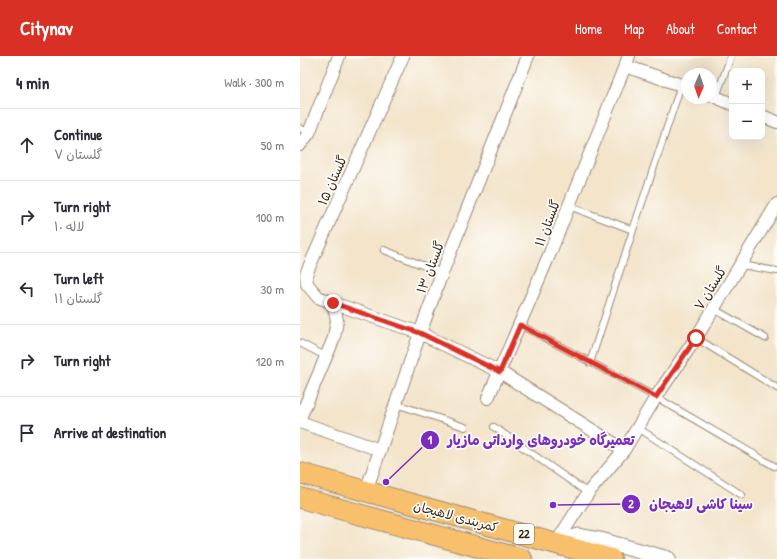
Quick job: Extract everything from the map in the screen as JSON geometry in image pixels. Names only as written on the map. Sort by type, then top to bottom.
[{"type":"highway","name":"کمربندی لاهیجان","points":[[300,473],[611,559]]},
{"type":"highway","name":"کمربندی لاهیجان","points":[[300,498],[522,559]]},
{"type":"highway","points":[[449,539],[456,516]]},
{"type":"street","points":[[300,145],[304,130],[339,56]]},
{"type":"street","name":"گلستان ۱۵","points":[[303,273],[403,56]]},
{"type":"street","name":"گلستان ۱۳","points":[[366,491],[442,273],[528,56]]},
{"type":"street","points":[[627,61],[681,85]]},
{"type":"street","name":"گلستان ۱۱","points":[[488,398],[520,325],[627,61]]},
{"type":"street","points":[[717,97],[729,103]]},
{"type":"street","points":[[765,117],[777,122]]},
{"type":"street","name":"گلستان ۷","points":[[556,543],[588,493],[624,450],[656,397],[696,338],[776,209]]},
{"type":"street","points":[[303,273],[307,284],[318,297],[420,333],[500,372],[624,450]]},
{"type":"street","points":[[300,418],[334,338],[337,320],[333,303]]},
{"type":"street","points":[[300,422],[380,450]]},
{"type":"street","points":[[556,543],[579,536],[600,540],[668,559]]},
{"type":"lane","points":[[717,89],[731,56]]},
{"type":"lane","points":[[590,363],[681,95]]},
{"type":"lane","points":[[569,206],[634,230]]},
{"type":"lane","points":[[384,250],[442,273]]},
{"type":"lane","points":[[741,265],[777,271]]},
{"type":"lane","points":[[300,289],[303,273]]},
{"type":"lane","points":[[714,309],[766,338]]},
{"type":"lane","points":[[520,325],[656,397],[774,466]]},
{"type":"lane","points":[[696,338],[777,388]]},
{"type":"lane","points":[[300,343],[327,357]]},
{"type":"lane","points":[[396,404],[465,427]]},
{"type":"lane","points":[[494,427],[588,493]]},
{"type":"lane","points":[[638,428],[742,494]]},
{"type":"place","name":"تعمیرگاه خودروهای وارداتی مازیار","points":[[386,482]]},
{"type":"place","name":"سینا کاشی لاهیجان","points":[[553,505]]},
{"type":"route","points":[[333,303],[420,333],[500,372],[520,325],[656,397],[696,338]]}]
